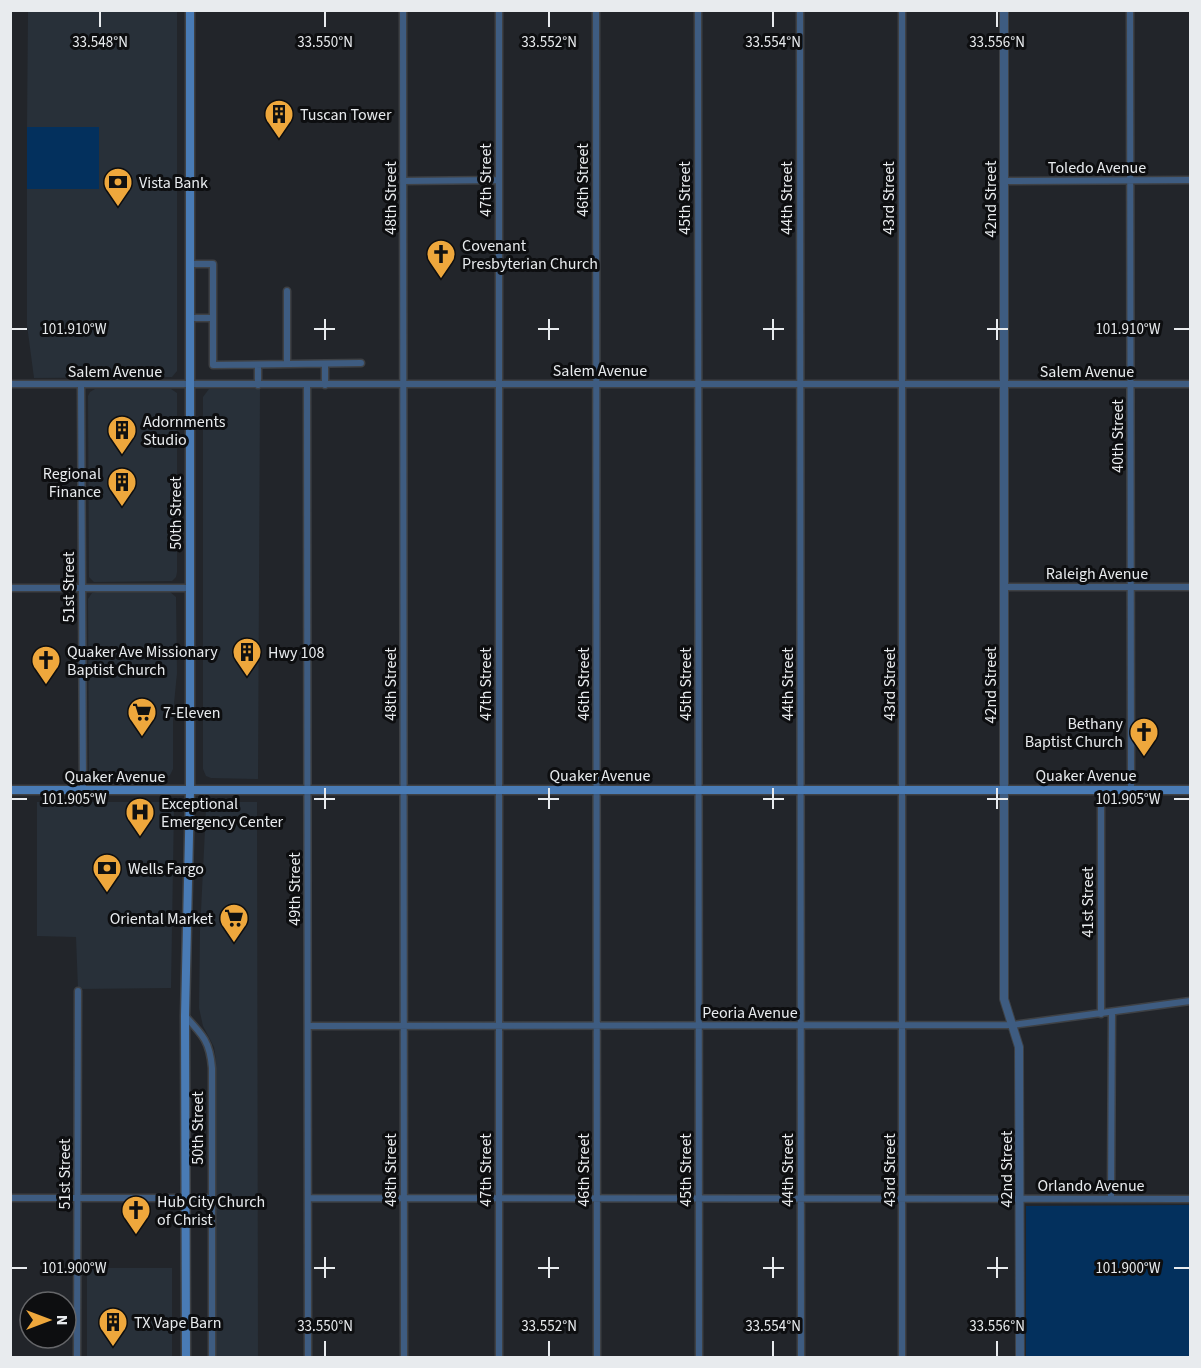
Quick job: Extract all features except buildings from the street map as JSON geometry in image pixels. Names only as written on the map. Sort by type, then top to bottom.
[{"type":"main road","name":"50th Street","points":[[186,1358],[185,1016],[190,791],[190,10]]},
{"type":"main road","name":"Quaker Avenue","points":[[10,790],[1191,790]]},
{"type":"street","name":"48th Street","points":[[403,10],[404,1358]]},
{"type":"street","name":"47th Street","points":[[499,10],[499,1358]]},
{"type":"street","name":"46th Street","points":[[596,10],[597,1358]]},
{"type":"street","name":"45th Street","points":[[698,10],[699,1358]]},
{"type":"street","name":"44th Street","points":[[800,10],[801,1358]]},
{"type":"street","name":"43rd Street","points":[[902,10],[902,1358]]},
{"type":"street","name":"42nd Street","points":[[1004,10],[1004,999],[1019,1047],[1020,1358]]},
{"type":"street","name":"40th Street","points":[[1130,10],[1131,790]]},
{"type":"street","points":[[403,181],[499,180]]},
{"type":"street","name":"Toledo Avenue","points":[[1004,181],[1191,180]]},
{"type":"street","points":[[190,264],[213,264],[213,365],[361,363]]},
{"type":"street","points":[[287,291],[287,364]]},
{"type":"street","points":[[190,318],[212,318]]},
{"type":"street","points":[[324,364],[324,385]]},
{"type":"street","points":[[258,365],[258,385]]},
{"type":"street","name":"Salem Avenue","points":[[10,384],[1191,384]]},
{"type":"street","name":"51st Street","points":[[81,384],[83,790]]},
{"type":"street","name":"49th Street","points":[[307,385],[308,1358]]},
{"type":"street","name":"Raleigh Avenue","points":[[1004,587],[1191,587]]},
{"type":"street","points":[[10,588],[190,588]]},
{"type":"street","name":"41st Street","points":[[1101,790],[1101,1014]]},
{"type":"street","name":"51st Street","points":[[77,1358],[78,991]]},
{"type":"street","name":"Peoria Avenue","points":[[308,1026],[1012,1025],[1191,1001]]},
{"type":"street","points":[[1111,1198],[1112,1012]]},
{"type":"street","name":"50th Street","points":[[185,1016],[202,1033],[210,1052],[212,1198],[212,1350],[210,1358]]},
{"type":"street","points":[[10,1198],[212,1198]]},
{"type":"street","name":"Orlando Avenue","points":[[308,1198],[1191,1199]]},
{"type":"shaded area","points":[[28,11],[177,11],[177,371],[172,377],[34,378],[27,325],[27,189],[98,189],[98,127],[27,127]]},
{"type":"shaded area","points":[[27,127],[99,127],[99,189],[27,189]]},
{"type":"shaded area","points":[[95,389],[171,389],[177,393],[177,572],[172,581],[94,582],[89,577],[88,396]]},
{"type":"shaded area","points":[[209,389],[260,389],[258,779],[211,778],[206,776],[203,769],[203,397]]},
{"type":"shaded area","points":[[170,592],[176,597],[177,673],[173,714],[173,769],[164,779],[96,779],[89,774],[88,599],[92,593]]},
{"type":"shaded area","points":[[37,802],[166,802],[174,807],[171,988],[78,989],[76,937],[37,936]]},
{"type":"shaded area","points":[[257,802],[258,1357],[216,1357],[216,1061],[214,1047],[203,1026],[199,1008],[206,809],[208,803]]},
{"type":"shaded area","points":[[1190,1205],[1190,1357],[1026,1357],[1026,1206]]},
{"type":"shaded area","points":[[87,1268],[172,1268],[172,1357],[87,1357]]},
{"type":"place","name":"Tuscan Tower","points":[[279,140]]},
{"type":"place","name":"Vista Bank","points":[[118,208]]},
{"type":"place","name":"Covenant Presbyterian Church","points":[[441,280]]},
{"type":"place","name":"Adornments Studio","points":[[122,456]]},
{"type":"place","name":"Regional Finance","points":[[122,508]]},
{"type":"place","name":"Hwy 108","points":[[247,678]]},
{"type":"place","name":"Quaker Ave Missionary Baptist Church","points":[[46,686]]},
{"type":"place","name":"7-Eleven","points":[[142,738]]},
{"type":"place","name":"Bethany Baptist Church","points":[[1144,758]]},
{"type":"place","name":"Exceptional Emergency Center","points":[[140,838]]},
{"type":"place","name":"Wells Fargo","points":[[107,894]]},
{"type":"place","name":"Oriental Market","points":[[234,944]]},
{"type":"place","name":"Hub City Church of Christ","points":[[136,1236]]},
{"type":"place","name":"TX Vape Barn","points":[[113,1348]]}]
